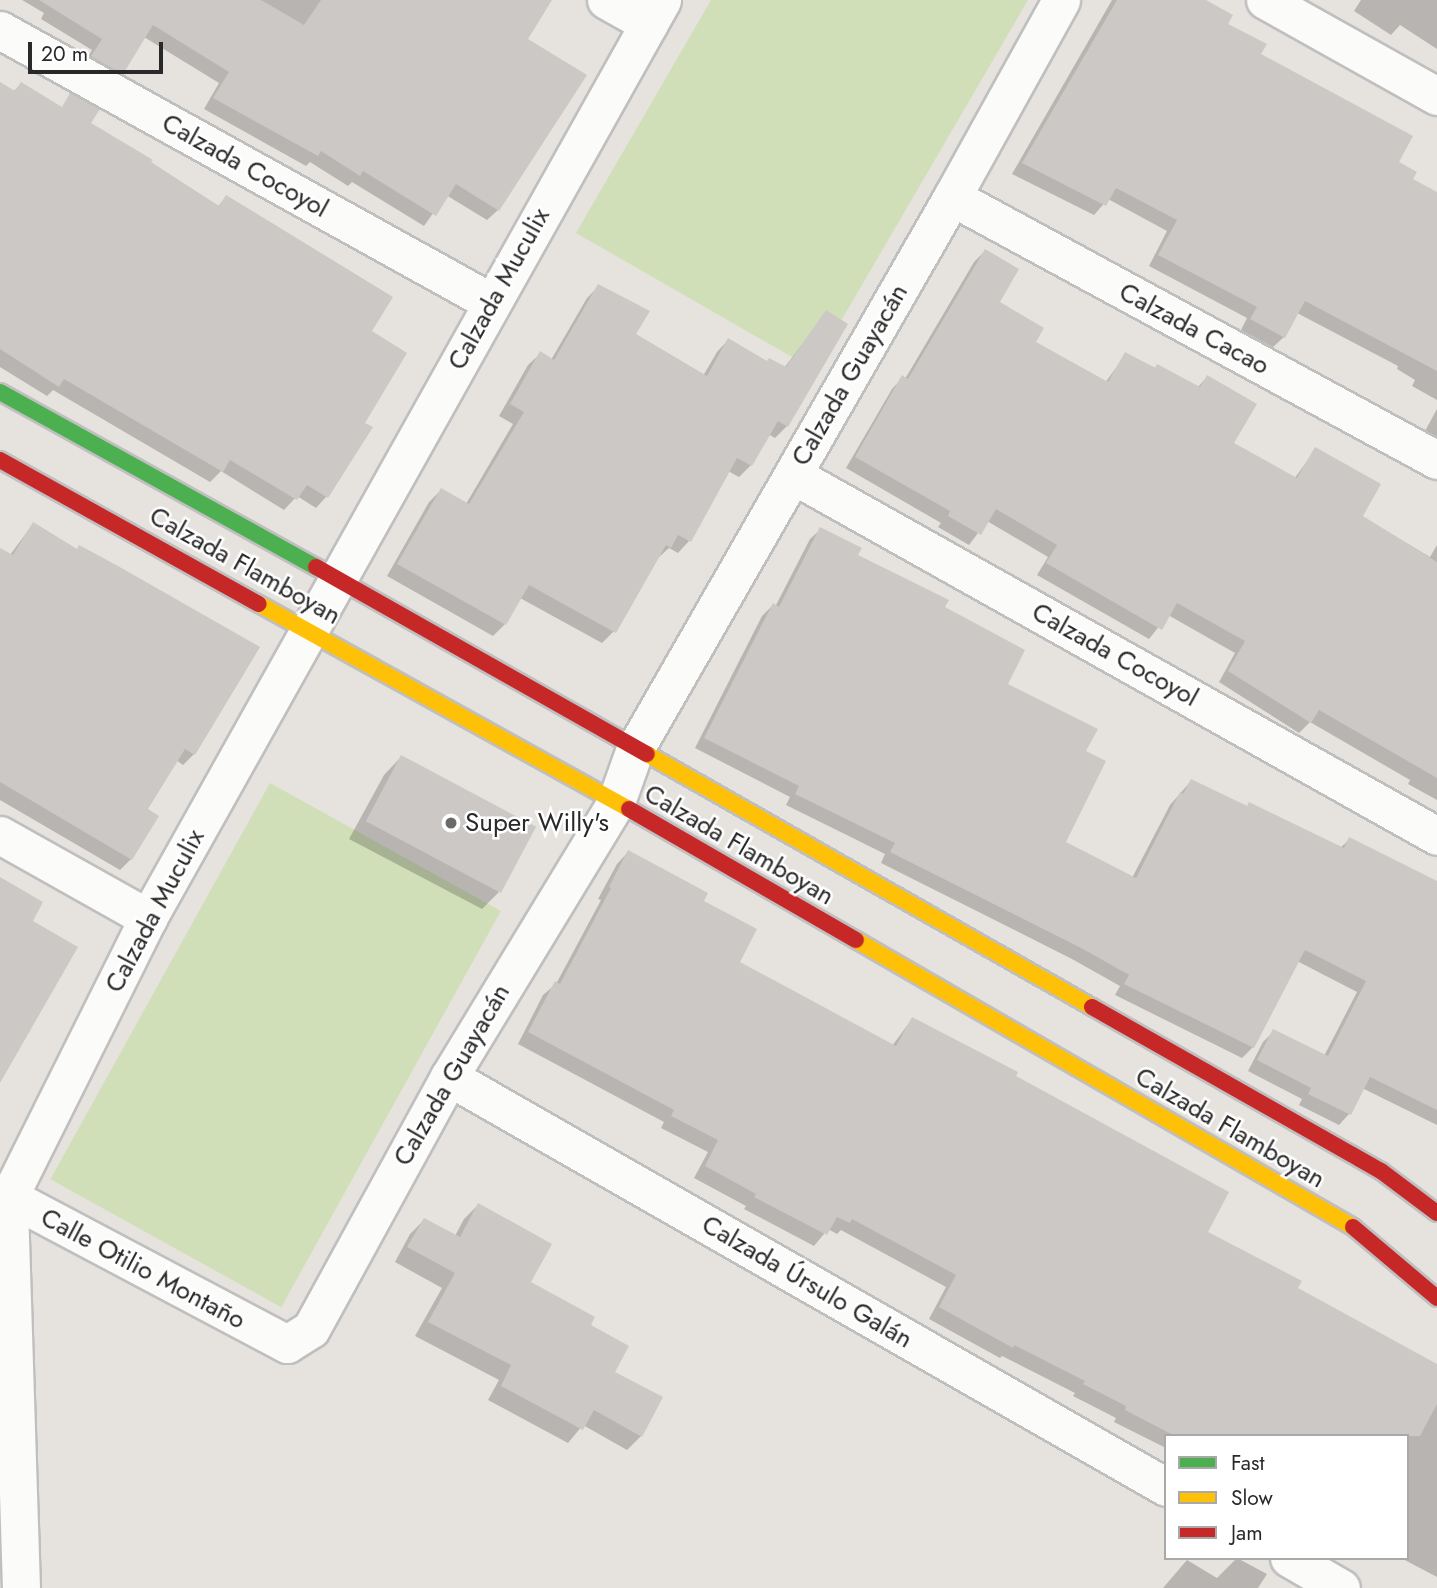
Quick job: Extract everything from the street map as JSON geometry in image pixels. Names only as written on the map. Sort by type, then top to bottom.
[{"type":"main road","name":"Calzada Flamboyan","points":[[0,392],[340,580],[1381,1171],[1437,1213]]},
{"type":"main road","name":"Calzada Flamboyan","points":[[0,460],[311,630],[616,802],[1353,1227],[1437,1298]]},
{"type":"street","points":[[606,0],[656,12]]},
{"type":"street","name":"Calzada Guayacán","points":[[287,1344],[311,1329],[449,1077],[616,802],[635,749],[952,197],[1061,0]]},
{"type":"street","points":[[1265,0],[1437,96]]},
{"type":"street","name":"Calzada Muculix","points":[[5,1195],[148,918],[340,580],[491,302],[656,12]]},
{"type":"street","name":"Calzada Cocoyol","points":[[0,30],[491,302]]},
{"type":"street","name":"Calzada Cacao","points":[[952,197],[1437,460]]},
{"type":"street","name":"Calzada Cocoyol","points":[[793,475],[1437,836]]},
{"type":"street","points":[[0,835],[148,918]]},
{"type":"street","name":"Calzada Úrsulo Galán","points":[[449,1077],[1164,1487]]},
{"type":"street","points":[[5,1195],[10,1532],[21,1588]]},
{"type":"street","name":"Calle Otilio Montaño","points":[[5,1195],[287,1344]]},
{"type":"street","points":[[1292,1560],[1341,1588]]},
{"type":"green space","points":[[711,0],[1028,0],[813,369],[576,233]]},
{"type":"green space","points":[[270,783],[501,911],[281,1307],[50,1179]]},
{"type":"building","points":[[39,0],[261,0],[304,25],[321,0],[552,0],[528,39],[587,75],[499,211],[456,184],[436,216],[363,171],[360,176],[321,151],[318,156],[213,98],[229,72],[153,25],[123,74],[91,56],[102,39]]},
{"type":"building","points":[[1117,0],[1206,0],[1233,15],[1228,24],[1267,44],[1261,54],[1413,136],[1399,162],[1417,172],[1413,179],[1437,192],[1437,371],[1305,301],[1285,338],[1250,319],[1257,307],[1158,255],[1177,220],[1116,188],[1106,206],[1022,163]]},
{"type":"building","points":[[0,82],[15,91],[21,82],[62,107],[70,93],[100,109],[91,123],[153,160],[151,162],[219,206],[226,195],[393,297],[372,331],[407,353],[365,423],[373,427],[328,498],[307,485],[297,500],[230,460],[223,472],[64,379],[59,387],[0,349]]},
{"type":"building","points":[[985,249],[1019,269],[1000,302],[1044,328],[1036,342],[1108,382],[1125,352],[1155,368],[1157,364],[1200,387],[1207,375],[1257,404],[1234,443],[1297,478],[1315,447],[1381,484],[1363,516],[1437,562],[1437,778],[1319,710],[1311,723],[1228,671],[1245,641],[1177,603],[1162,630],[1046,563],[1057,545],[996,509],[981,535],[948,516],[950,511],[855,457],[902,375],[908,379]]},
{"type":"building","points":[[598,284],[650,311],[636,334],[707,376],[728,338],[767,361],[769,358],[786,367],[826,310],[848,324],[788,427],[778,421],[752,466],[737,458],[691,542],[678,535],[671,548],[666,545],[616,633],[529,585],[506,625],[397,564],[441,488],[469,504],[524,412],[510,404],[540,351],[554,360]]},
{"type":"building","points":[[33,522],[77,549],[79,545],[118,566],[260,647],[195,755],[185,749],[148,809],[159,816],[132,860],[0,782],[0,548],[13,555]]},
{"type":"building","points":[[820,527],[862,548],[858,555],[949,600],[945,607],[1025,650],[1008,684],[1098,729],[1086,751],[1106,761],[1066,842],[1136,878],[1180,792],[1183,794],[1191,779],[1247,806],[1249,802],[1344,848],[1349,837],[1437,881],[1437,1110],[1370,1077],[1351,1115],[1308,1094],[1311,1088],[1257,1060],[1273,1029],[1328,1056],[1366,981],[1305,950],[1254,1048],[1124,984],[1129,975],[890,852],[895,843],[795,794],[799,786],[704,738],[773,603],[779,607]]},
{"type":"building","name":"Super Willy's","points":[[401,755],[536,827],[501,893],[366,821]]},
{"type":"building","points":[[628,850],[708,893],[704,901],[757,929],[740,962],[896,1046],[912,1017],[1018,1072],[1016,1076],[1229,1192],[1208,1232],[1302,1281],[1298,1288],[1437,1364],[1437,1404],[1420,1436],[1171,1434],[1125,1410],[1126,1406],[1083,1384],[1085,1381],[1014,1345],[1013,1348],[939,1307],[956,1275],[852,1219],[850,1223],[837,1217],[827,1235],[754,1197],[756,1194],[705,1166],[718,1140],[671,1116],[674,1110],[528,1032],[555,981],[560,984],[611,888],[609,887]]},
{"type":"building","points":[[0,877],[43,902],[33,921],[78,947],[0,1083]]},
{"type":"building","points":[[478,1203],[552,1244],[531,1282],[595,1317],[591,1325],[629,1346],[615,1372],[663,1397],[642,1437],[594,1410],[583,1430],[501,1386],[511,1365],[428,1322],[455,1273],[407,1247],[424,1218],[460,1237]]},
{"type":"traffic: fast","points":[[0,392],[316,567]]},
{"type":"traffic: slow","points":[[259,604],[629,809]]},
{"type":"traffic: slow","points":[[647,754],[1092,1007]]},
{"type":"traffic: slow","points":[[856,940],[1353,1227]]},
{"type":"traffic: jam","points":[[0,460],[259,604]]},
{"type":"traffic: jam","points":[[316,567],[647,754]]},
{"type":"traffic: jam","points":[[629,809],[856,940]]},
{"type":"traffic: jam","points":[[1092,1007],[1381,1171],[1437,1213]]},
{"type":"traffic: jam","points":[[1353,1227],[1437,1298]]},
{"type":"place","name":"Super Willy's","points":[[451,823]]}]
